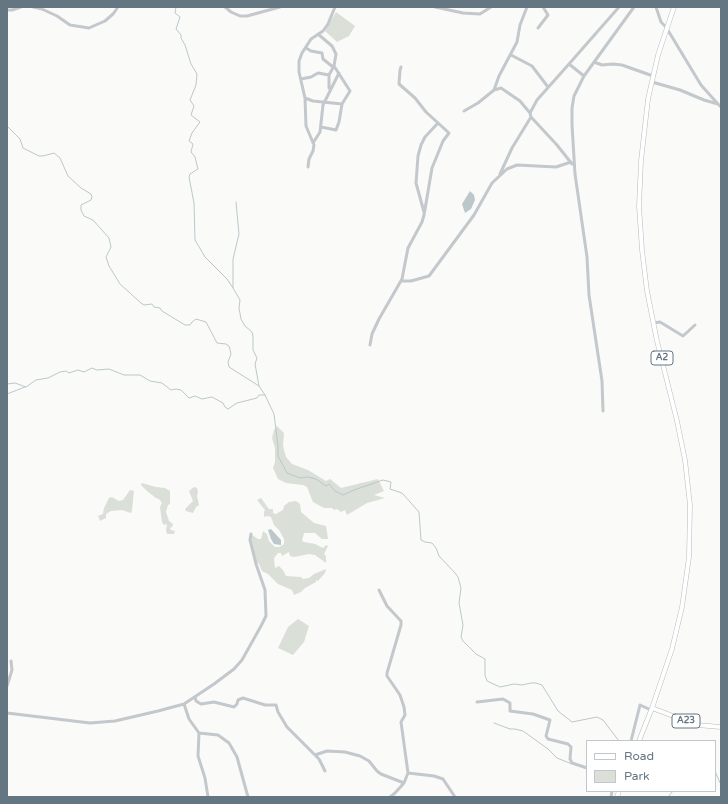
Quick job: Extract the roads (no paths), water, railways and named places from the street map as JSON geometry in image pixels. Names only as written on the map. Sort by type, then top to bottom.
[{"type":"main road","name":"A2","points":[[639,740],[652,709],[672,650],[678,627],[686,582],[690,531],[689,497],[685,460],[653,323],[644,268],[639,206],[642,145],[653,76],[666,27],[674,7]]},
{"type":"main road","name":"A23","points":[[652,709],[697,725],[721,727]]},
{"type":"street","points":[[7,10],[20,7]]},
{"type":"street","points":[[33,7],[42,9],[57,16],[70,25],[89,28],[105,21],[118,7]]},
{"type":"street","points":[[226,7],[230,12],[240,16],[247,16],[280,7]]},
{"type":"street","points":[[308,167],[309,159],[313,151],[313,143],[306,126],[305,98],[299,66],[300,60],[311,39],[323,31],[328,24],[335,7]]},
{"type":"street","points":[[435,7],[463,13],[480,14],[491,7]]},
{"type":"street","points":[[494,90],[499,76],[519,38],[520,25],[527,7]]},
{"type":"street","points":[[538,28],[548,15],[543,7]]},
{"type":"street","points":[[500,175],[505,162],[531,115],[537,100],[620,7]]},
{"type":"street","points":[[603,411],[602,381],[589,295],[587,257],[582,232],[575,167],[572,108],[574,96],[584,76],[634,7]]},
{"type":"street","points":[[656,7],[661,22],[666,27],[701,85],[721,107]]},
{"type":"street","points":[[318,34],[332,46],[336,54],[329,75],[330,88]]},
{"type":"street","points":[[306,48],[311,51],[322,53],[324,59],[333,66],[350,91],[342,104],[336,130],[320,127]]},
{"type":"street","points":[[511,55],[532,66],[548,87]]},
{"type":"street","points":[[594,62],[602,65],[622,65],[653,76]]},
{"type":"street","points":[[569,64],[584,76]]},
{"type":"street","points":[[370,344],[372,334],[379,319],[401,281],[408,248],[422,222],[432,168],[441,145],[449,133],[399,84],[400,70],[402,67]]},
{"type":"street","points":[[301,79],[311,77],[318,73],[329,75]]},
{"type":"street","points":[[313,143],[319,134],[324,103],[338,73]]},
{"type":"street","points":[[652,82],[680,90],[718,104]]},
{"type":"street","points":[[464,111],[478,103],[494,90],[499,88],[503,89],[520,101],[575,167]]},
{"type":"street","points":[[305,98],[324,103],[342,104]]},
{"type":"street","points":[[424,212],[416,183],[418,156],[425,137],[438,123]]},
{"type":"street","points":[[505,162],[517,165],[556,167],[571,162]]},
{"type":"street","points":[[401,281],[411,281],[429,276],[474,215],[492,183],[507,169],[517,165]]},
{"type":"street","points":[[653,323],[660,322],[683,336],[695,325]]},
{"type":"street","points":[[7,713],[66,721],[97,723],[115,721],[184,704],[234,669],[249,649],[264,620],[266,611],[265,590],[250,540],[251,534]]},
{"type":"street","points":[[379,590],[387,606],[400,621],[397,639],[387,673],[400,695],[404,707],[404,715],[401,722],[408,773],[404,783],[390,797]]},
{"type":"street","points":[[7,686],[12,670],[11,661]]},
{"type":"street","points":[[195,697],[196,701],[201,704],[214,702],[234,707],[238,700],[243,698],[265,705],[276,705],[278,712],[287,727],[315,755],[325,771]]},
{"type":"street","points":[[477,702],[503,699],[510,703],[510,711],[533,714],[550,720],[546,736],[548,739],[568,744],[571,747],[570,759],[572,763],[586,768]]},
{"type":"street","points":[[184,704],[189,719],[199,733],[198,756],[205,778],[208,797]]},
{"type":"street","points":[[631,740],[640,705],[652,709]]},
{"type":"street","points":[[199,733],[218,735],[229,743],[237,757],[248,797]]},
{"type":"street","points":[[315,755],[327,751],[345,752],[360,756],[369,761],[377,771],[404,783]]},
{"type":"street","points":[[408,773],[434,776],[443,779],[456,797]]},
{"type":"waterway","points":[[176,7],[175,13],[180,17],[176,29],[181,35],[191,64],[197,74],[196,85],[190,100],[194,106],[191,115],[200,122],[192,133],[189,141],[193,144],[191,152],[195,157],[198,169],[190,174],[189,177],[194,203],[195,240],[205,257],[227,279],[233,288]]},
{"type":"waterway","points":[[7,126],[20,139],[23,148],[39,156],[54,153],[60,158],[68,176],[81,188],[91,194],[91,200],[81,205],[81,210],[84,216],[93,220],[109,238],[111,247],[106,257],[109,266],[120,284],[144,305],[152,304],[154,307],[160,308],[162,311],[185,325],[190,325],[196,319],[206,322],[217,343],[226,344],[229,346],[231,354],[228,362],[229,367],[259,386],[274,414],[278,456],[287,473],[300,478],[308,477],[316,479],[326,486],[329,484],[335,491],[343,495],[383,480],[391,482],[390,489],[402,493],[419,512],[421,540],[432,543],[439,556],[458,577],[461,588],[459,603],[463,625],[461,637],[476,654],[485,659],[485,675],[487,681],[500,687],[531,683],[542,685],[558,711],[572,722],[597,717],[603,720],[618,740]]},
{"type":"waterway","points":[[236,202],[239,234],[233,259],[233,288],[240,300],[239,308],[241,319],[245,326],[252,332],[253,350],[257,358],[255,364],[259,386]]},
{"type":"waterway","points":[[7,384],[15,383],[26,387],[36,380],[48,378],[60,372],[66,371],[69,373],[78,370],[84,372],[92,368],[97,370],[109,369],[124,375],[140,375],[150,381],[162,383],[171,390],[181,390],[189,398],[195,396],[202,399],[212,397],[223,403],[228,409],[237,403],[257,398],[259,395],[265,395]]},
{"type":"waterway","points":[[7,394],[25,387]]},
{"type":"waterway","points":[[494,723],[510,729],[523,731],[548,749],[557,758],[572,764]]},
{"type":"waterway","points":[[716,773],[721,784]]},
{"type":"waterway","points":[[668,797],[672,792]]}]
